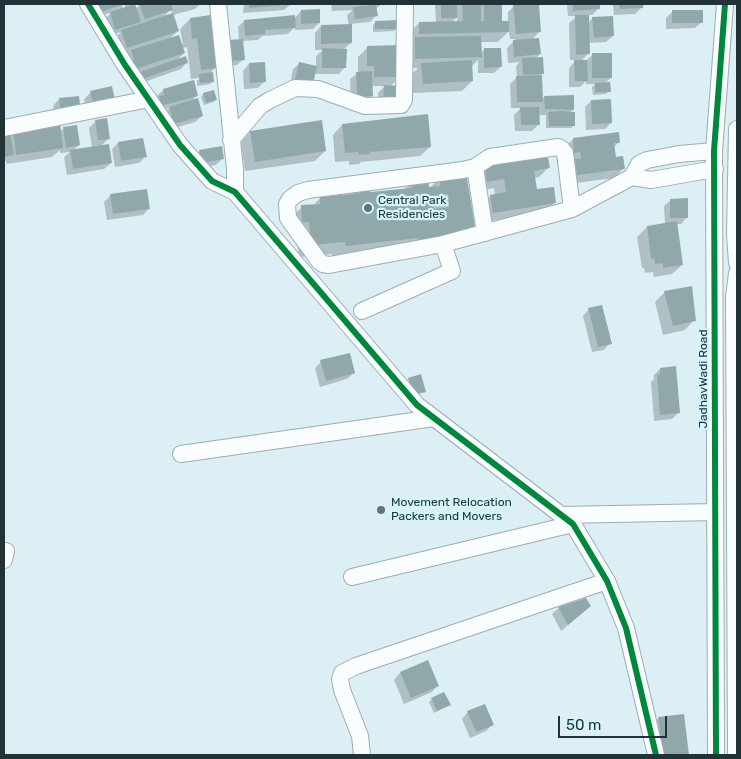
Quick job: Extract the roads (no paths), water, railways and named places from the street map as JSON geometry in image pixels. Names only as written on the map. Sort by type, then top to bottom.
[{"type":"street","points":[[88,4],[180,145],[212,181],[235,192],[417,405],[567,520],[607,581],[626,628],[656,755]]},
{"type":"street","points":[[218,4],[235,169],[235,192]]},
{"type":"street","points":[[231,140],[260,106],[295,88],[318,89],[365,106],[401,105],[404,100],[405,4]]},
{"type":"street","name":"JadhavWadi Road","points":[[716,755],[714,151],[725,4]]},
{"type":"street","points":[[4,128],[149,99]]},
{"type":"street","points":[[737,130],[735,234],[737,262]]},
{"type":"street","points":[[572,209],[565,153],[558,147],[490,157],[475,167],[308,190],[290,198],[286,204],[288,218],[319,261],[329,265],[443,244],[572,209],[632,177],[639,164],[647,160],[679,154],[714,151]]},
{"type":"street","points":[[475,167],[485,233]]},
{"type":"street","points":[[632,177],[651,180],[715,169]]},
{"type":"street","points":[[362,311],[452,271],[443,244]]},
{"type":"street","points":[[715,269],[737,271],[736,755]]},
{"type":"street","points":[[715,296],[736,297]]},
{"type":"street","points":[[181,454],[434,418]]},
{"type":"street","points":[[352,576],[567,520],[715,512]]},
{"type":"street","points":[[362,755],[360,736],[342,690],[340,679],[342,673],[356,666],[607,581]]},
{"type":"place","name":"Central Park Residencies","points":[[368,208]]},
{"type":"place","name":"Movement Relocation Packers and Movers","points":[[381,510]]}]
